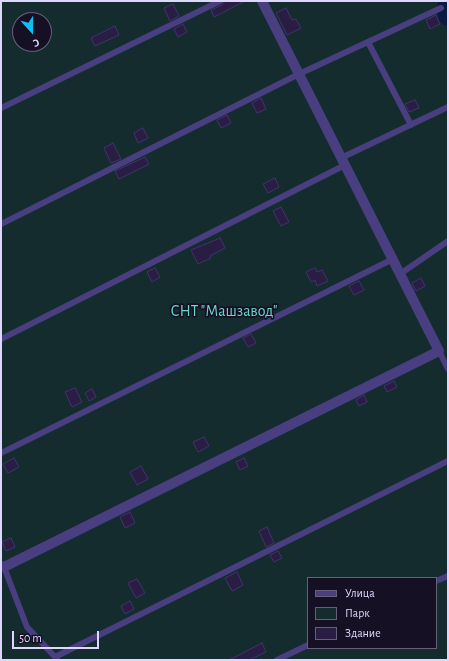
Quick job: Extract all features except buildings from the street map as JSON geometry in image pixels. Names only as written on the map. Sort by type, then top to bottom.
[{"type":"street","points":[[2,566],[439,351],[262,1]]},
{"type":"lane","points":[[1,108],[220,1]]},
{"type":"lane","points":[[1,224],[299,74],[441,8]]},
{"type":"lane","points":[[368,42],[411,125]]},
{"type":"lane","points":[[1,339],[448,107]]},
{"type":"lane","points":[[400,274],[448,241]]},
{"type":"lane","points":[[1,453],[392,259]]},
{"type":"lane","points":[[439,351],[448,369]]},
{"type":"lane","points":[[2,566],[27,627],[57,659],[448,461]]},
{"type":"lane","points":[[437,581],[448,576]]},
{"type":"lane","points":[[277,660],[307,645]]},
{"type":"green space","name":"СНТ \"Машзавод\"","points":[[1,1],[444,1],[444,11],[448,30],[448,660],[1,660]]},
{"type":"waterway","points":[[448,1],[448,15]]}]
